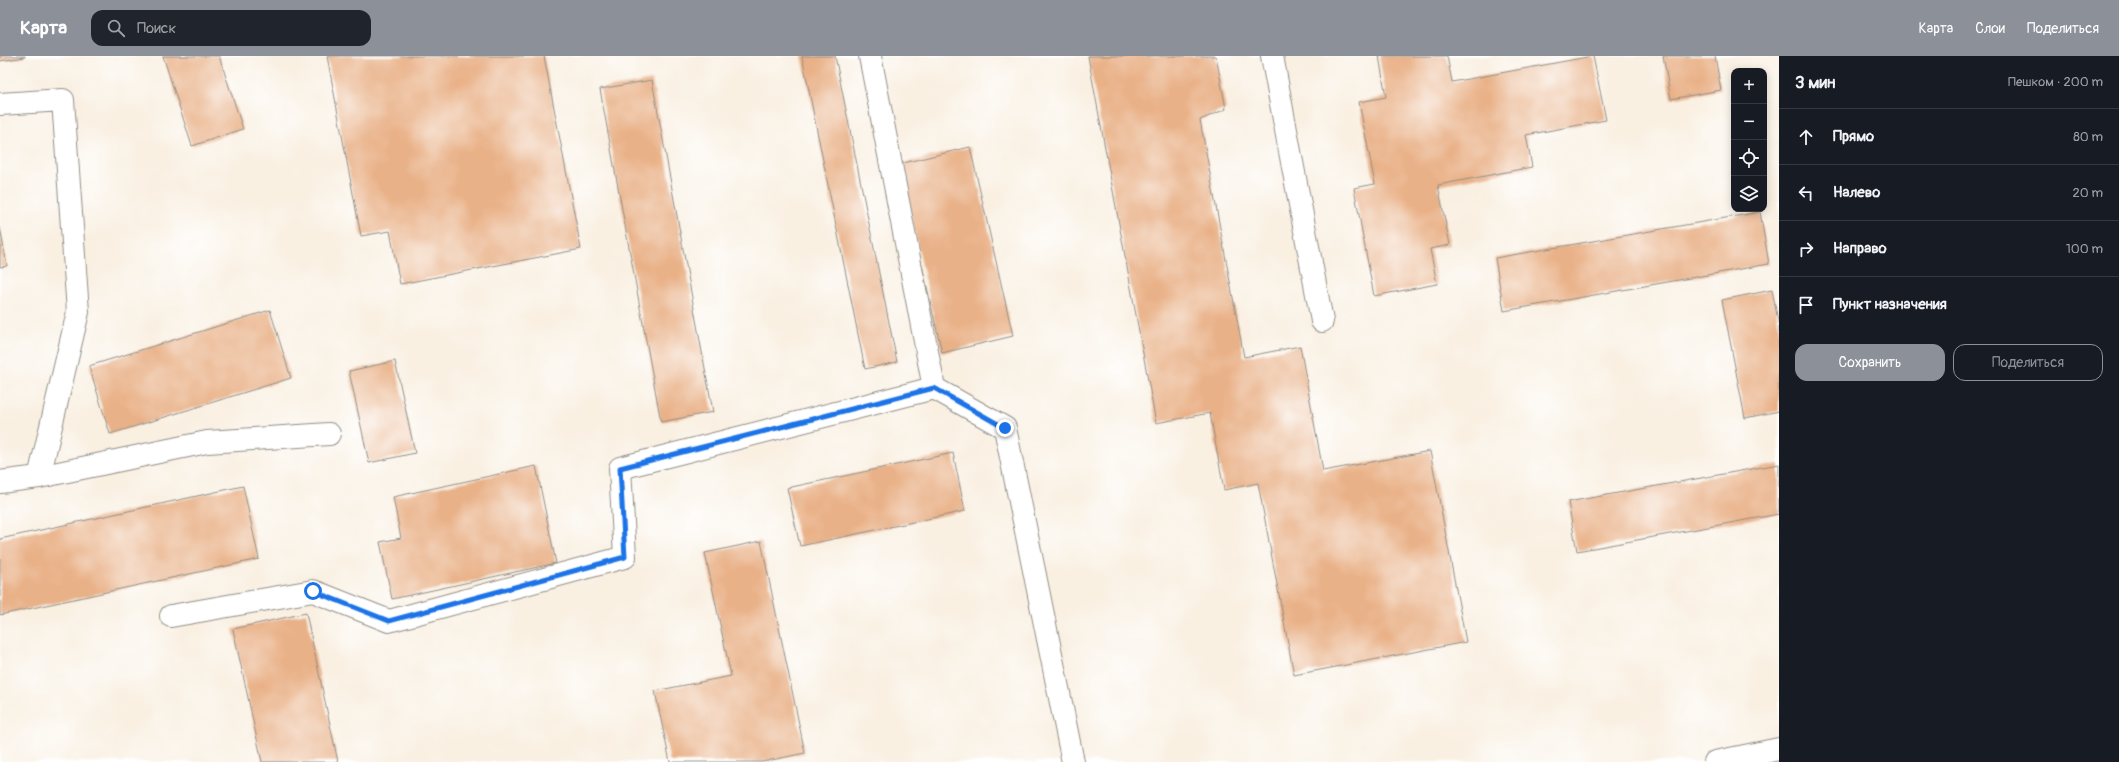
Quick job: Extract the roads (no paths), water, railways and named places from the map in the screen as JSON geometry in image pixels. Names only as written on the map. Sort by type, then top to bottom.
[{"type":"street","points":[[870,56],[934,388]]},
{"type":"street","points":[[1272,56],[1322,321]]},
{"type":"street","points":[[0,104],[63,100],[78,312],[38,477]]},
{"type":"street","points":[[171,616],[313,591],[389,621],[625,557],[620,468],[934,388],[1005,428],[1072,762]]},
{"type":"street","points":[[0,482],[38,477],[207,442],[329,434]]},
{"type":"street","points":[[1715,762],[1779,749]]}]
